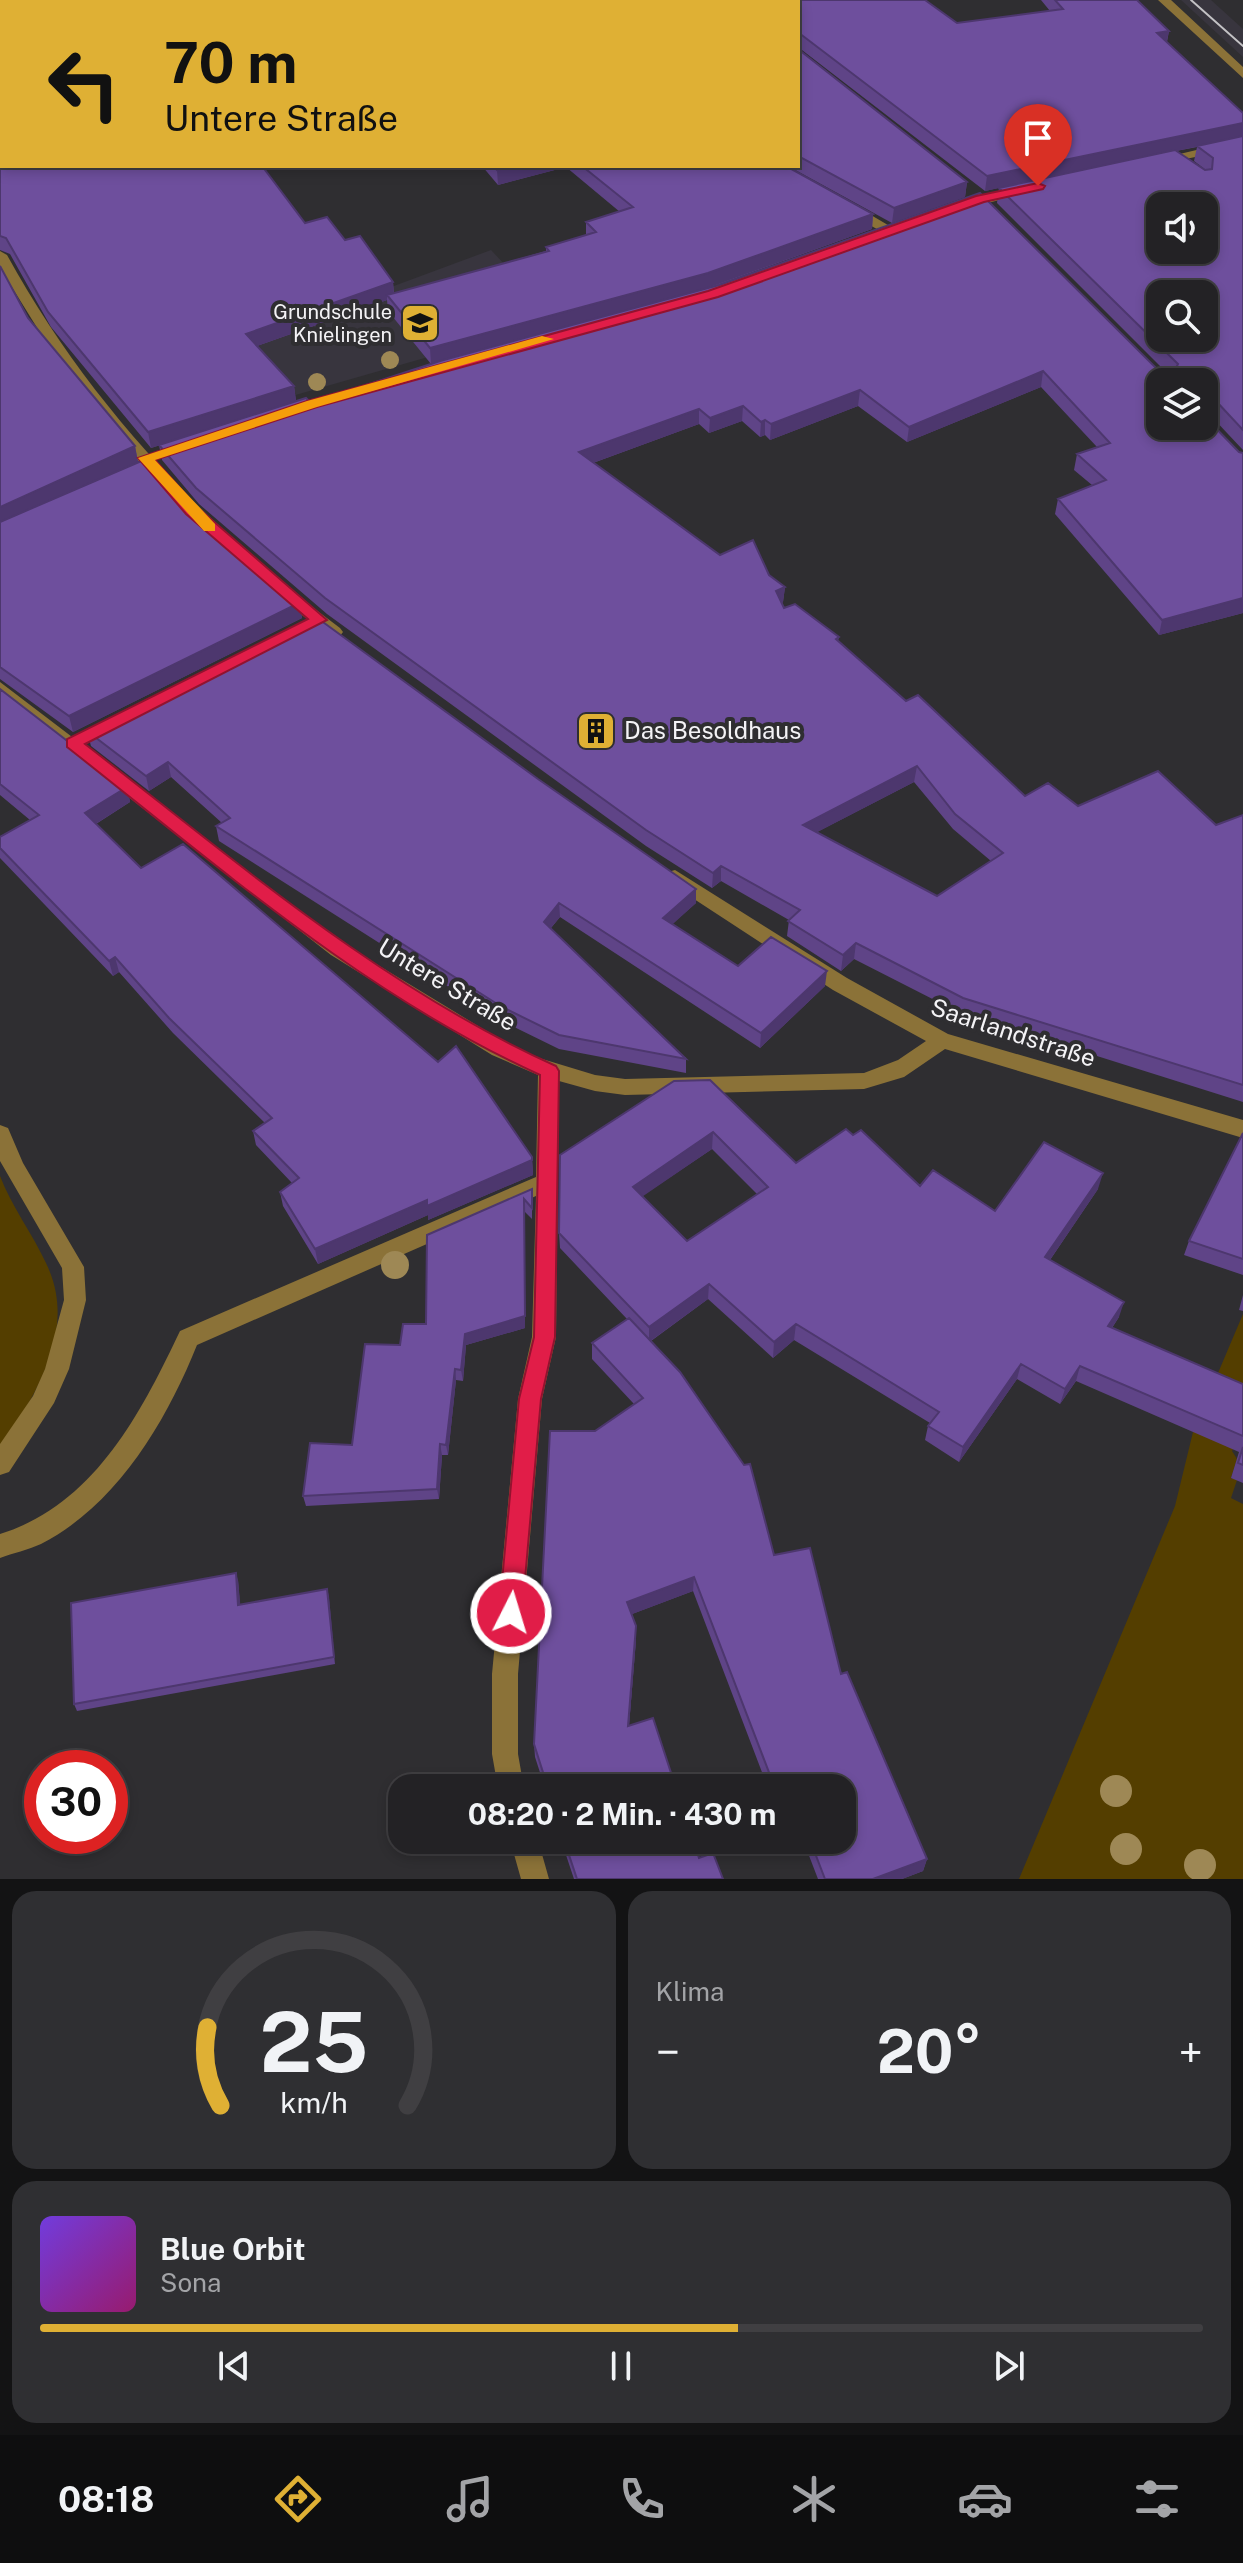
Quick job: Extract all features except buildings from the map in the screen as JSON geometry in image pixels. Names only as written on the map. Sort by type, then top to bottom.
[{"type":"street","points":[[1164,0],[1243,74]]},
{"type":"street","points":[[1147,163],[1243,143]]},
{"type":"street","points":[[1175,157],[1194,171]]},
{"type":"street","points":[[936,215],[980,199],[1038,186]]},
{"type":"street","points":[[838,202],[898,228],[863,241]]},
{"type":"street","points":[[0,255],[42,331],[222,539]]},
{"type":"street","points":[[129,476],[151,459]]},
{"type":"street","points":[[258,570],[312,624],[355,647]]},
{"type":"street","name":"Untere Straße","points":[[0,688],[79,739],[338,950],[499,1049],[549,1071],[625,1087],[864,1081],[886,1077],[914,1064],[942,1040]]},
{"type":"street","name":"Saarlandstraße","points":[[663,869],[840,984],[942,1040],[1243,1129]]},
{"type":"street","points":[[509,1774],[505,1754],[505,1674],[530,1399],[544,1337],[549,1071]]},
{"type":"street","points":[[0,1134],[13,1166],[73,1267],[75,1300],[57,1369],[42,1403],[0,1464]]},
{"type":"street","points":[[0,1546],[34,1538],[87,1493],[114,1465],[155,1409],[176,1372],[188,1338],[546,1182]]},
{"type":"street","points":[[528,1854],[535,1879]]},
{"type":"shaded area","points":[[1181,0],[1211,0],[1243,29],[1243,57]]},
{"type":"shaded area","name":"Grundschule Knielingen","points":[[491,250],[557,320],[292,396],[194,373],[286,326]]},
{"type":"shaded area","points":[[0,1176],[46,1263],[55,1288],[58,1313],[55,1337],[39,1384],[0,1450]]},
{"type":"shaded area","points":[[1243,1314],[1243,1433],[1232,1451],[1237,1459],[1231,1478],[1237,1480],[1231,1498],[1243,1504],[1243,1879],[1019,1879],[1175,1506],[1193,1432]]},
{"type":"tram line","points":[[1191,0],[1243,46]]},
{"type":"slow traffic","points":[[210,527],[145,458],[312,404],[547,339]]},
{"type":"place","name":"Grundschule Knielingen","points":[[420,323]]},
{"type":"place","name":"Das Besoldhaus","points":[[596,731]]},
{"type":"route","points":[[511,1613],[530,1399],[544,1337],[549,1071],[499,1049],[338,950],[73,743],[319,620],[222,539],[191,510],[145,458],[312,404],[713,294],[981,199],[1038,186]]}]
